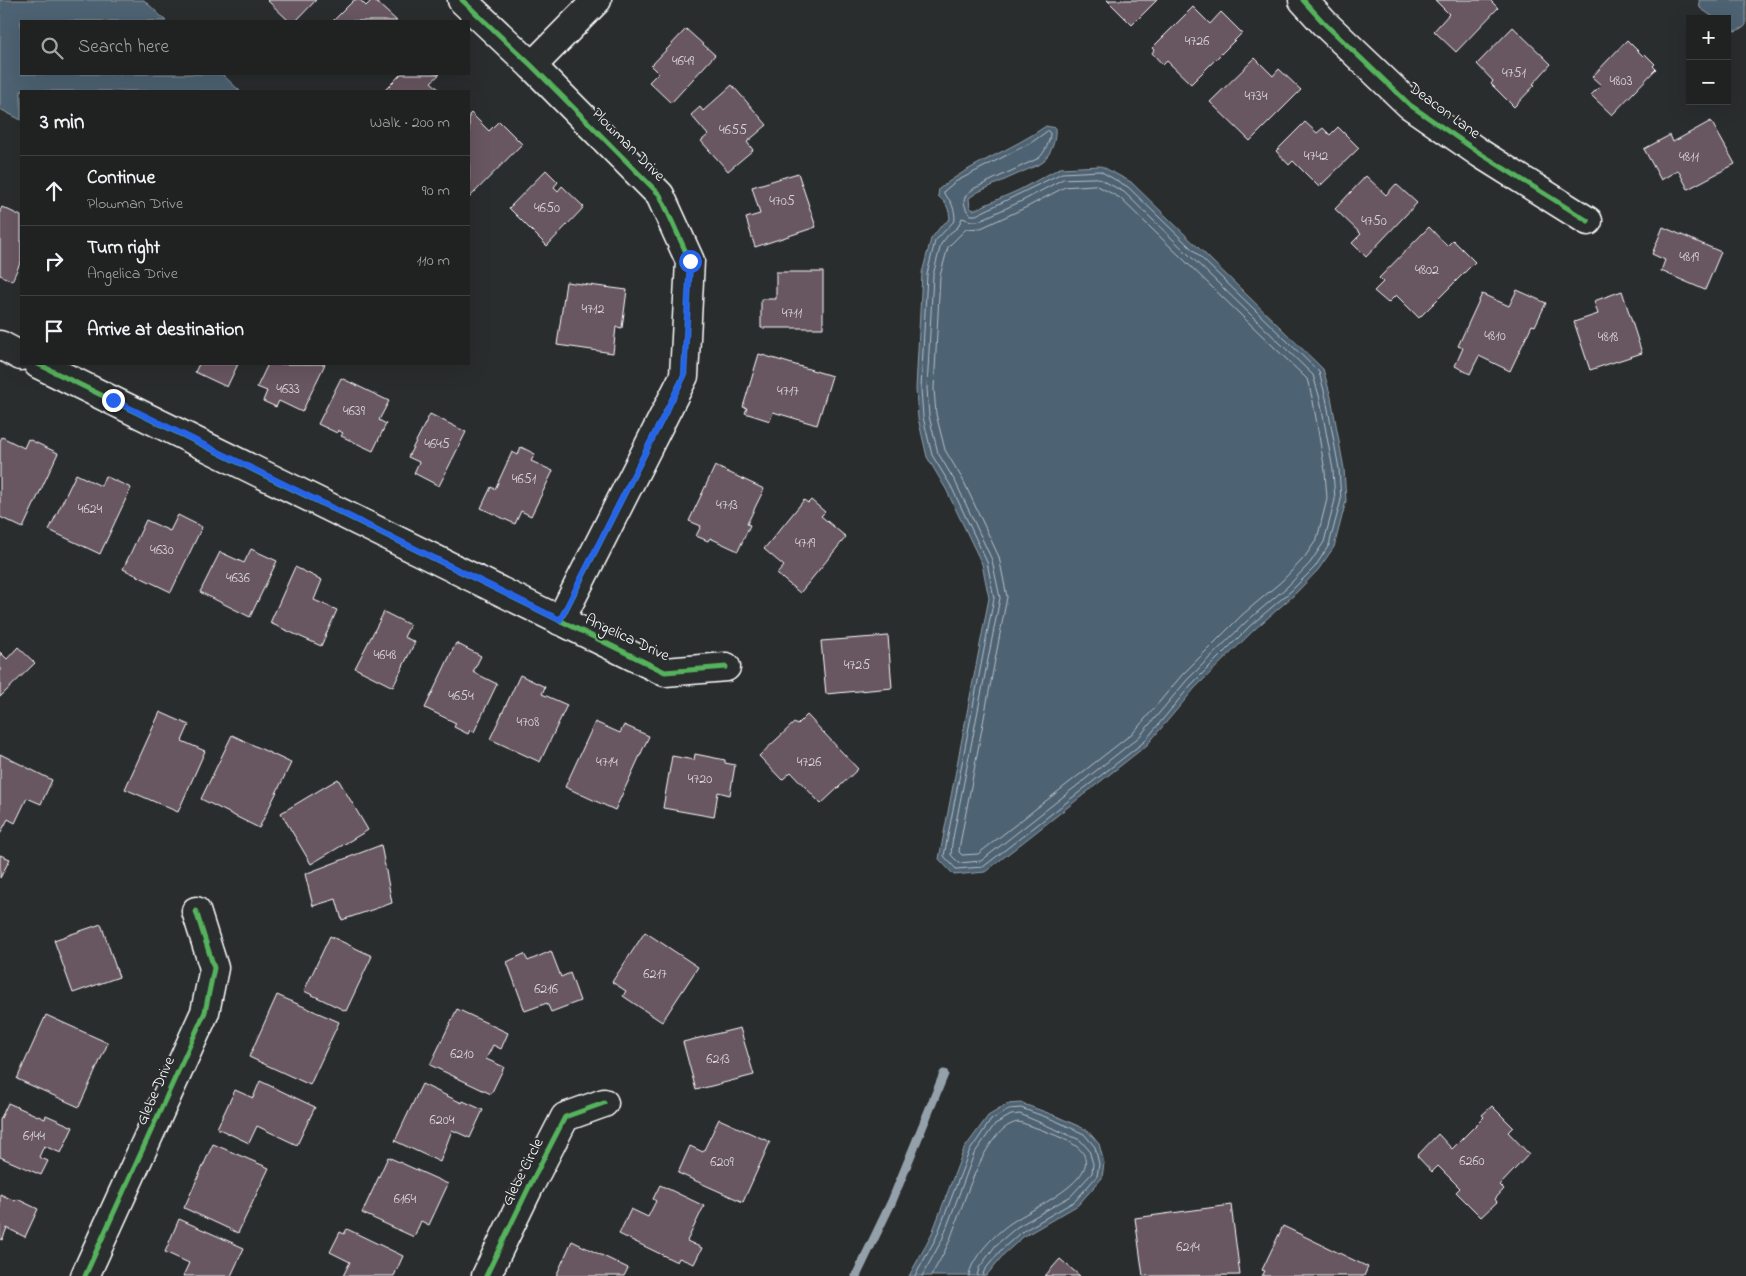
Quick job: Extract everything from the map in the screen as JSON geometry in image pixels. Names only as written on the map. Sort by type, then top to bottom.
[{"type":"street","name":"Plowman Drive","points":[[462,0],[532,66],[660,195],[690,261],[684,376],[560,620]]},
{"type":"street","points":[[532,66],[597,0]]},
{"type":"street","name":"Deacon Lane","points":[[1303,0],[1324,23],[1410,105],[1481,154],[1588,221]]},
{"type":"street","points":[[0,345],[20,355]]},
{"type":"street","name":"Angelica Drive","points":[[40,365],[665,672],[726,666]]},
{"type":"street","name":"Glebe Drive","points":[[85,1276],[205,1012],[214,968],[196,911]]},
{"type":"street","name":"Glebe Circle","points":[[486,1276],[565,1118],[604,1103]]},
{"type":"water","points":[[0,0],[144,0],[165,20],[20,20],[20,75],[223,75],[239,90],[20,90],[20,119],[0,109]]},
{"type":"water","points":[[1699,0],[1746,0],[1746,25],[1735,31],[1731,28],[1731,15],[1710,15],[1700,8]]},
{"type":"water","points":[[1046,126],[1055,128],[1055,138],[1048,155],[1042,163],[978,192],[969,198],[970,208],[974,210],[1019,190],[1060,168],[1101,166],[1131,182],[1323,369],[1331,397],[1344,469],[1346,501],[1334,547],[1318,570],[1195,688],[1147,745],[985,872],[954,875],[939,859],[989,598],[982,564],[946,489],[927,457],[918,418],[916,389],[922,273],[931,239],[941,226],[950,219],[947,206],[938,196],[939,189],[964,172]]},
{"type":"water","points":[[1021,1103],[1087,1130],[1099,1144],[1104,1163],[1102,1178],[1078,1205],[1023,1237],[1004,1254],[986,1276],[909,1276],[931,1236],[964,1149],[988,1116],[1008,1104]]},
{"type":"building","points":[[267,0],[316,0],[297,20],[288,20]]},
{"type":"building","points":[[354,0],[360,0],[366,6],[374,0],[396,20],[334,20]]},
{"type":"building","points":[[1107,0],[1157,0],[1132,25]]},
{"type":"building","points":[[1435,0],[1490,0],[1498,8],[1456,52],[1434,31],[1449,14]]},
{"type":"building","points":[[1193,7],[1210,24],[1221,12],[1242,33],[1191,84],[1167,61],[1163,65],[1152,53],[1154,50],[1152,48]]},
{"type":"building","points":[[1513,27],[1551,64],[1533,84],[1535,85],[1514,107],[1491,84],[1493,81],[1477,64]]},
{"type":"building","points":[[686,29],[715,55],[671,103],[649,82],[658,73],[651,66]]},
{"type":"building","points":[[1627,40],[1643,56],[1645,54],[1655,64],[1653,66],[1656,69],[1612,115],[1591,95],[1601,85],[1592,77]]},
{"type":"building","points":[[1255,58],[1273,76],[1279,69],[1301,90],[1250,141],[1210,102]]},
{"type":"building","points":[[400,75],[439,75],[431,82],[440,90],[385,90]]},
{"type":"building","points":[[732,85],[767,125],[747,142],[753,150],[728,171],[701,141],[708,135],[691,115],[700,107],[703,111]]},
{"type":"building","points":[[470,114],[489,131],[499,121],[522,144],[470,197]]},
{"type":"building","points":[[1711,121],[1735,164],[1688,189],[1678,170],[1661,180],[1644,149],[1670,135],[1673,142]]},
{"type":"building","points":[[1305,122],[1317,133],[1323,128],[1330,135],[1338,127],[1359,148],[1319,187],[1293,161],[1289,165],[1276,151]]},
{"type":"building","points":[[546,170],[558,182],[554,187],[558,191],[562,186],[584,207],[547,246],[509,208]]},
{"type":"building","points":[[798,173],[816,227],[755,247],[746,218],[760,214],[752,187]]},
{"type":"building","points":[[1366,176],[1386,195],[1396,184],[1417,203],[1366,257],[1352,243],[1361,234],[1335,209]]},
{"type":"building","points":[[2,207],[20,216],[20,263],[12,281],[0,275],[0,211]]},
{"type":"building","points":[[1429,227],[1447,246],[1453,240],[1475,262],[1419,318],[1396,295],[1388,303],[1374,291],[1383,282],[1379,278]]},
{"type":"building","points":[[1663,227],[1721,252],[1705,290],[1661,271],[1665,260],[1652,254]]},
{"type":"building","points":[[776,272],[823,272],[823,328],[761,328],[761,299],[776,299]]},
{"type":"building","points":[[566,282],[627,290],[622,328],[616,327],[613,353],[557,345]]},
{"type":"building","points":[[1517,290],[1546,303],[1535,326],[1532,325],[1510,371],[1479,356],[1470,374],[1455,366],[1463,348],[1458,346],[1482,294],[1509,306]]},
{"type":"building","points":[[1622,291],[1642,353],[1590,370],[1574,322],[1598,314],[1594,301]]},
{"type":"building","points":[[759,354],[832,376],[817,425],[773,412],[770,421],[745,413],[747,408],[743,407]]},
{"type":"building","points":[[198,365],[238,365],[227,387],[195,372]]},
{"type":"building","points":[[268,365],[325,365],[302,412],[279,401],[276,407],[263,401],[267,391],[257,387]]},
{"type":"building","points":[[341,378],[389,401],[379,420],[386,424],[373,451],[341,436],[343,433],[338,430],[337,433],[318,424]]},
{"type":"building","points":[[430,414],[466,432],[439,486],[414,473],[419,462],[408,457]]},
{"type":"building","points":[[2,437],[24,448],[28,439],[58,453],[23,528],[0,517],[0,441]]},
{"type":"building","points":[[521,447],[535,454],[531,461],[553,471],[531,516],[521,511],[515,524],[481,508],[491,487],[495,489],[512,452],[518,455]]},
{"type":"building","points":[[715,466],[764,489],[747,524],[750,525],[738,551],[710,538],[708,541],[696,536],[701,526],[689,521]]},
{"type":"building","points":[[76,474],[101,486],[105,476],[131,488],[100,554],[49,530]]},
{"type":"building","points":[[804,500],[808,503],[811,500],[825,512],[821,516],[846,537],[800,593],[777,574],[784,566],[764,549]]},
{"type":"building","points":[[178,515],[202,527],[171,592],[123,569],[146,520],[170,531]]},
{"type":"building","points":[[251,549],[277,561],[250,617],[200,592],[220,552],[244,563]]},
{"type":"building","points":[[295,567],[322,580],[314,600],[337,610],[321,646],[270,623]]},
{"type":"building","points":[[384,612],[410,625],[404,637],[415,642],[393,687],[355,668]]},
{"type":"building","points":[[888,636],[892,688],[826,694],[821,641]]},
{"type":"building","points":[[456,643],[481,656],[473,672],[497,684],[474,732],[470,730],[468,734],[454,727],[456,723],[425,708]]},
{"type":"building","points":[[18,647],[35,663],[0,697],[0,652],[7,659]]},
{"type":"building","points":[[520,675],[545,687],[542,694],[567,705],[540,762],[490,739]]},
{"type":"building","points":[[160,712],[189,725],[182,741],[205,751],[178,812],[125,789]]},
{"type":"building","points":[[807,715],[858,769],[821,804],[791,772],[782,780],[759,756],[794,723],[797,725]]},
{"type":"building","points":[[595,722],[620,733],[624,725],[649,736],[615,810],[565,787]]},
{"type":"building","points":[[232,735],[291,763],[259,828],[201,799]]},
{"type":"building","points":[[0,754],[52,780],[41,804],[27,798],[15,823],[8,819],[0,834]]},
{"type":"building","points":[[695,754],[725,760],[725,763],[735,765],[730,795],[718,792],[714,817],[663,808],[672,756],[694,760]]},
{"type":"building","points":[[338,779],[368,830],[311,864],[281,813]]},
{"type":"building","points":[[381,845],[392,903],[342,920],[336,899],[313,906],[305,874]]},
{"type":"building","points":[[0,855],[10,859],[0,878]]},
{"type":"building","points":[[101,924],[119,977],[73,993],[54,940]]},
{"type":"building","points":[[645,932],[698,967],[662,1022],[623,996],[626,991],[612,982]]},
{"type":"building","points":[[330,936],[372,956],[346,1011],[304,991]]},
{"type":"building","points":[[551,951],[561,977],[570,973],[580,1001],[551,1012],[547,1003],[525,1011],[507,962],[524,954],[528,961]]},
{"type":"building","points":[[277,995],[339,1022],[310,1085],[249,1057]]},
{"type":"building","points":[[457,1009],[508,1033],[501,1049],[493,1045],[486,1059],[504,1067],[491,1094],[430,1065]]},
{"type":"building","points":[[46,1015],[108,1043],[79,1107],[17,1079]]},
{"type":"building","points":[[740,1028],[754,1075],[696,1090],[683,1042]]},
{"type":"building","points":[[260,1081],[315,1107],[297,1145],[257,1126],[249,1143],[217,1128],[235,1090],[253,1098]]},
{"type":"building","points":[[422,1084],[462,1103],[463,1101],[483,1110],[470,1138],[452,1130],[440,1162],[395,1141]]},
{"type":"building","points":[[8,1103],[45,1119],[46,1115],[73,1127],[61,1153],[44,1146],[39,1157],[48,1161],[41,1175],[0,1157],[0,1120]]},
{"type":"building","points":[[1492,1106],[1513,1127],[1508,1132],[1529,1154],[1500,1185],[1504,1189],[1495,1199],[1497,1202],[1481,1217],[1456,1192],[1460,1188],[1438,1166],[1432,1172],[1417,1156],[1438,1134],[1452,1149],[1484,1117],[1482,1115]]},
{"type":"building","points":[[719,1119],[770,1142],[743,1202],[678,1173],[690,1146],[703,1152]]},
{"type":"building","points":[[213,1144],[269,1168],[238,1233],[184,1208]]},
{"type":"building","points":[[388,1157],[448,1184],[429,1225],[421,1221],[414,1237],[362,1213]]},
{"type":"building","points":[[660,1185],[704,1206],[687,1241],[702,1248],[694,1264],[679,1258],[677,1262],[619,1234],[631,1209],[648,1217],[656,1201],[653,1199]]},
{"type":"building","points":[[0,1194],[15,1201],[17,1199],[38,1209],[25,1237],[7,1228],[2,1240],[0,1239]]},
{"type":"building","points":[[1231,1205],[1240,1275],[1143,1276],[1135,1218]]},
{"type":"building","points":[[179,1219],[244,1248],[231,1276],[183,1276],[189,1263],[165,1252]]},
{"type":"building","points":[[1283,1226],[1368,1267],[1364,1276],[1262,1276],[1265,1271],[1262,1270]]},
{"type":"building","points":[[347,1229],[403,1256],[394,1276],[343,1276],[350,1262],[330,1252],[340,1232],[344,1234]]},
{"type":"building","points":[[572,1241],[628,1268],[624,1276],[556,1276]]},
{"type":"building","points":[[1060,1259],[1080,1276],[1045,1276]]},
{"type":"waterway","points":[[856,1276],[892,1201],[944,1074]]},
{"type":"cycle path","points":[[462,0],[532,66],[660,195],[690,261],[684,376],[560,621]]},
{"type":"cycle path","points":[[1303,0],[1324,23],[1410,105],[1481,154],[1588,221]]},
{"type":"cycle path","points":[[40,365],[665,672],[726,667]]},
{"type":"cycle path","points":[[85,1276],[205,1012],[214,968],[196,911]]},
{"type":"cycle path","points":[[486,1276],[565,1117],[604,1103]]},
{"type":"route","points":[[113,400],[560,620],[684,376],[690,261]]}]
